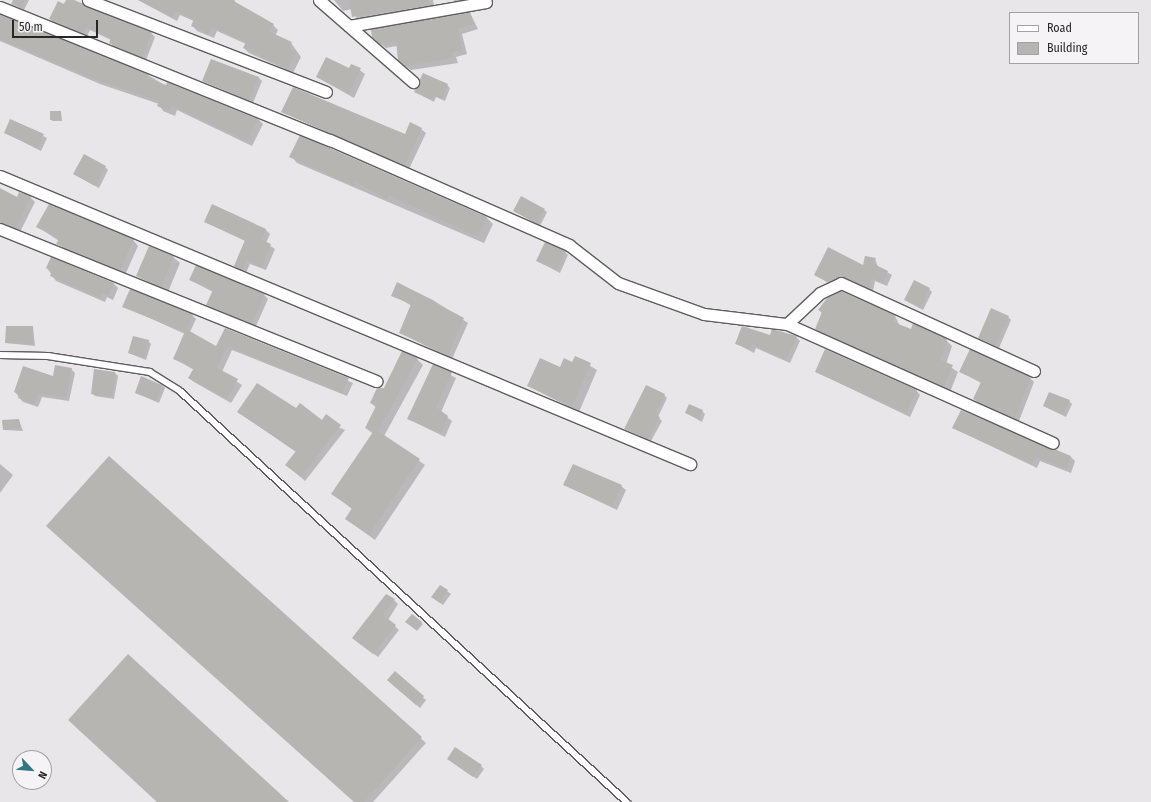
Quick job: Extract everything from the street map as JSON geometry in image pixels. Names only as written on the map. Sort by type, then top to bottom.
[{"type":"street","points":[[88,0],[326,92]]},
{"type":"street","points":[[319,0],[413,82]]},
{"type":"street","points":[[349,26],[486,2]]},
{"type":"street","points":[[0,7],[330,140],[569,245],[618,282],[704,314],[787,324],[1053,443]]},
{"type":"street","points":[[0,176],[690,464]]},
{"type":"street","points":[[0,229],[376,381]]},
{"type":"street","points":[[787,324],[820,293],[840,283],[1034,371]]},
{"type":"lane","points":[[0,355],[48,356],[150,372],[179,390],[627,802]]},
{"type":"building","points":[[13,0],[25,0],[21,8],[11,4]]},
{"type":"building","points":[[66,0],[74,0],[152,32],[142,57],[109,43],[111,38],[86,27],[83,33],[49,19],[58,1],[64,4]]},
{"type":"building","points":[[138,0],[232,0],[274,24],[270,32],[292,42],[289,48],[296,51],[288,69],[243,48],[246,42],[212,27],[209,34],[191,26],[194,19],[175,11],[172,17]]},
{"type":"building","points":[[349,0],[429,0],[430,5],[352,17]]},
{"type":"building","points":[[470,12],[474,24],[458,29],[462,50],[452,52],[453,58],[405,66],[398,60],[396,41],[380,44],[372,37],[371,29]]},
{"type":"building","points":[[0,15],[149,74],[147,78],[166,85],[167,82],[258,119],[247,141],[172,106],[169,111],[157,106],[159,101],[94,79],[0,39]]},
{"type":"building","points":[[326,57],[349,68],[351,64],[361,68],[349,94],[316,77]]},
{"type":"building","points":[[211,59],[259,77],[249,100],[202,81]]},
{"type":"building","points":[[423,73],[448,84],[442,99],[433,95],[431,100],[414,92]]},
{"type":"building","points":[[293,87],[405,134],[410,122],[422,128],[405,165],[281,112]]},
{"type":"building","points":[[50,111],[61,111],[61,120],[50,120]]},
{"type":"building","points":[[10,119],[44,134],[38,148],[4,133]]},
{"type":"building","points":[[300,135],[487,217],[478,237],[389,195],[387,199],[356,182],[354,186],[289,157]]},
{"type":"building","points":[[84,154],[106,166],[95,186],[73,174]]},
{"type":"building","points":[[0,188],[17,197],[19,192],[31,196],[16,228],[0,222]]},
{"type":"building","points":[[521,196],[545,209],[537,223],[513,211]]},
{"type":"building","points":[[49,204],[134,239],[120,270],[56,244],[59,239],[36,227]]},
{"type":"building","points":[[212,204],[266,229],[262,240],[271,244],[262,267],[246,260],[242,270],[234,266],[245,240],[204,222]]},
{"type":"building","points":[[545,242],[566,251],[557,270],[536,261]]},
{"type":"building","points":[[149,246],[174,256],[161,287],[136,276]]},
{"type":"building","points":[[828,247],[863,265],[865,256],[876,258],[874,264],[888,271],[883,283],[871,278],[869,288],[844,277],[827,282],[814,275]]},
{"type":"building","points":[[51,257],[114,283],[108,296],[102,293],[100,298],[50,276],[52,271],[46,268]]},
{"type":"building","points":[[196,265],[265,294],[252,323],[206,305],[213,290],[189,280]]},
{"type":"building","points":[[914,280],[930,288],[920,308],[904,300]]},
{"type":"building","points":[[397,282],[464,318],[448,355],[399,333],[411,304],[391,296]]},
{"type":"building","points":[[130,289],[193,314],[185,332],[122,307]]},
{"type":"building","points":[[841,291],[895,315],[893,322],[911,329],[913,323],[947,339],[940,360],[953,365],[944,386],[815,329],[822,312],[818,310],[827,298]]},
{"type":"building","points":[[991,308],[1009,316],[995,346],[978,338]]},
{"type":"building","points":[[6,326],[33,326],[33,344],[5,343]]},
{"type":"building","points":[[742,326],[770,335],[772,329],[797,336],[786,360],[752,344],[750,349],[735,344]]},
{"type":"building","points":[[225,328],[349,378],[342,393],[227,346],[217,368],[238,379],[227,399],[188,378],[194,368],[173,359],[186,329],[216,346]]},
{"type":"building","points":[[133,336],[149,340],[144,358],[128,353]]},
{"type":"building","points":[[825,349],[917,390],[906,413],[815,372]]},
{"type":"building","points":[[970,349],[1031,377],[1015,418],[973,399],[981,382],[959,372]]},
{"type":"building","points":[[402,351],[418,358],[378,431],[420,459],[369,535],[345,519],[352,508],[331,494],[373,432],[365,428],[376,406],[370,403],[377,388],[384,388]]},
{"type":"building","points":[[575,356],[591,363],[572,406],[527,386],[540,358],[560,367],[564,358],[572,362]]},
{"type":"building","points":[[433,364],[452,372],[436,407],[448,416],[441,433],[407,419]]},
{"type":"building","points":[[55,365],[72,368],[66,397],[38,393],[34,404],[18,398],[19,394],[14,392],[23,366],[53,376]]},
{"type":"building","points":[[94,369],[115,372],[112,397],[91,394]]},
{"type":"building","points":[[141,376],[162,385],[156,401],[135,393]]},
{"type":"building","points":[[257,383],[296,408],[300,403],[322,420],[326,414],[341,425],[301,477],[285,465],[296,451],[237,412]]},
{"type":"building","points":[[646,385],[665,394],[655,415],[660,417],[648,439],[624,429]]},
{"type":"building","points":[[1049,392],[1070,400],[1063,415],[1043,406]]},
{"type":"building","points":[[689,404],[703,410],[699,419],[685,413]]},
{"type":"building","points":[[961,410],[1071,456],[1067,469],[1036,457],[1032,464],[952,428]]},
{"type":"building","points":[[19,419],[20,428],[3,430],[2,420]]},
{"type":"building","points":[[109,456],[422,737],[364,802],[354,802],[46,526]]},
{"type":"building","points":[[573,464],[622,485],[612,506],[563,485]]},
{"type":"building","points":[[440,585],[448,590],[440,603],[431,597]]},
{"type":"building","points":[[386,594],[395,599],[383,615],[396,625],[373,654],[352,638]]},
{"type":"building","points":[[412,614],[422,622],[416,630],[405,622]]},
{"type":"building","points":[[128,654],[289,802],[157,802],[68,720]]},
{"type":"building","points":[[395,671],[424,696],[416,705],[387,680]]},
{"type":"building","points":[[455,747],[482,765],[473,777],[447,759]]}]
